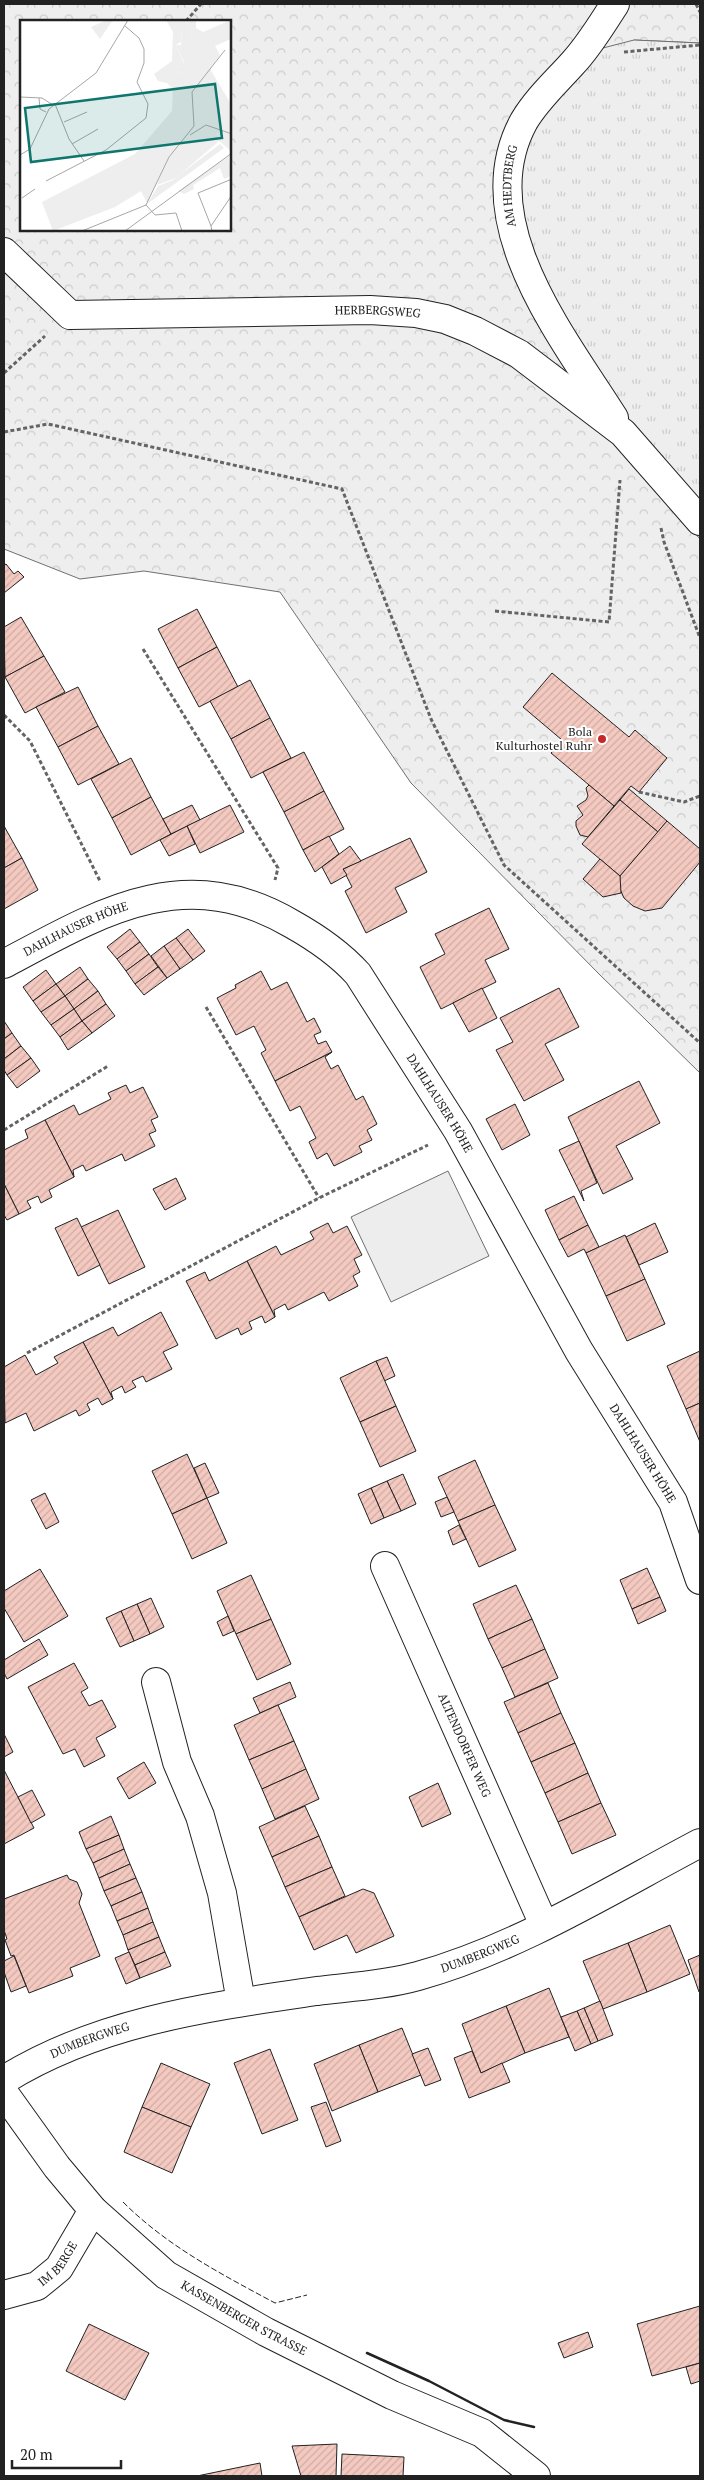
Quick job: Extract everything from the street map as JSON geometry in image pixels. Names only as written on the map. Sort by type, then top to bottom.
[{"type":"street","name":"AM HEDTBERG","points":[[614,4],[575,61],[540,99],[516,137],[510,156],[508,177],[509,217],[529,275],[547,312],[624,433]]},
{"type":"street","points":[[4,252],[70,314]]},
{"type":"street","name":"HERBERGSWEG","points":[[70,314],[370,310],[416,313],[445,319],[500,343],[519,354],[624,433],[700,520]]},
{"type":"street","name":"DAHLHAUSER HÖHE","points":[[4,964],[72,927],[113,908],[150,898],[194,895],[238,899],[267,909],[322,942],[346,960],[358,974],[458,1131],[579,1351],[672,1502],[700,1580]]},
{"type":"street","name":"ALTENDORFER WEG","points":[[385,1566],[544,1925]]},
{"type":"street","points":[[156,1682],[177,1762],[200,1816],[222,1893],[241,2002]]},
{"type":"street","name":"DUMBERGWEG","points":[[4,2080],[34,2061],[123,2026],[241,2002],[416,1977],[480,1955],[544,1925],[700,1843]]},
{"type":"street","name":"KASSENBERGER STRASSE","points":[[8,2109],[93,2210],[166,2275],[266,2332],[383,2391],[482,2433],[536,2476]]},
{"type":"street","name":"IM BERGE","points":[[4,2295],[37,2286],[59,2268],[93,2210]]},
{"type":"path","points":[[187,20],[201,4]]},
{"type":"path","points":[[696,4],[700,12]]},
{"type":"path","points":[[575,61],[637,50],[700,45]]},
{"type":"path","points":[[4,373],[70,314]]},
{"type":"path","points":[[4,432],[48,424],[342,488],[431,719],[504,865],[700,1043]]},
{"type":"path","points":[[495,610],[609,622],[624,433]]},
{"type":"path","points":[[664,477],[660,522],[664,542],[700,638]]},
{"type":"path","points":[[143,649],[278,868],[267,909]]},
{"type":"path","points":[[4,715],[30,741],[113,908]]},
{"type":"path","points":[[639,792],[684,802],[700,796]]},
{"type":"path","points":[[206,1007],[319,1198]]},
{"type":"path","points":[[4,1130],[108,1066]]},
{"type":"path","points":[[27,1353],[319,1198],[458,1131]]},
{"type":"green space","points":[[4,4],[700,4],[700,43],[634,40],[648,475],[700,539],[700,1073],[599,974],[411,783],[280,592],[144,571],[80,579],[4,549]]},
{"type":"green space","points":[[634,40],[700,43],[700,539],[648,475],[502,233],[523,103],[564,58]]},
{"type":"shaded area","points":[[448,1171],[489,1256],[391,1302],[351,1217]]},
{"type":"building","points":[[6,564],[14,574],[18,571],[24,577],[4,593],[4,565]]},
{"type":"building","points":[[197,609],[217,647],[178,668],[158,629]]},
{"type":"building","points":[[21,617],[44,656],[5,677],[4,627]]},
{"type":"building","points":[[217,647],[238,687],[199,707],[178,668]]},
{"type":"building","points":[[44,656],[65,692],[25,713],[5,677]]},
{"type":"building","name":"Bola Kulturhostel Ruhr","points":[[552,673],[629,737],[635,730],[667,758],[639,792],[631,786],[614,806],[551,753],[562,740],[523,707]]},
{"type":"building","points":[[250,680],[270,718],[231,739],[210,701]]},
{"type":"building","points":[[78,687],[98,726],[58,747],[36,707]]},
{"type":"building","points":[[270,718],[291,758],[251,778],[231,739]]},
{"type":"building","points":[[98,726],[119,764],[78,785],[58,747]]},
{"type":"building","points":[[304,752],[324,791],[284,812],[263,772]]},
{"type":"building","points":[[131,758],[151,797],[112,818],[91,779]]},
{"type":"building","points":[[589,785],[614,806],[588,837],[580,835],[576,821],[583,815],[577,806],[586,800],[588,796],[586,788]]},
{"type":"building","points":[[629,789],[667,821],[658,832],[620,800]]},
{"type":"building","points":[[324,791],[344,829],[303,850],[284,812]]},
{"type":"building","points":[[151,797],[171,834],[131,855],[112,818]]},
{"type":"building","points":[[620,800],[658,832],[620,876],[582,844]]},
{"type":"building","points":[[192,805],[200,820],[171,834],[163,819]]},
{"type":"building","points":[[230,805],[244,832],[200,853],[187,826]]},
{"type":"building","points":[[667,821],[700,849],[700,862],[662,908],[645,911],[633,906],[624,898],[619,887],[620,876]]},
{"type":"building","points":[[4,826],[22,858],[4,868]]},
{"type":"building","points":[[187,826],[195,844],[169,856],[160,840]]},
{"type":"building","points":[[329,836],[339,854],[315,872],[303,850]]},
{"type":"building","points":[[410,838],[427,872],[395,888],[407,912],[366,933],[345,891],[352,887],[343,869]]},
{"type":"building","points":[[350,846],[361,861],[343,869],[347,875],[331,884],[322,867]]},
{"type":"building","points":[[22,858],[38,890],[4,909],[4,868]]},
{"type":"building","points":[[600,859],[620,876],[621,893],[603,897],[583,879]]},
{"type":"building","points":[[489,908],[509,949],[485,960],[496,982],[441,1009],[420,967],[445,954],[435,934]]},
{"type":"building","points":[[130,929],[140,942],[117,959],[107,947]]},
{"type":"building","points":[[188,929],[205,951],[193,960],[176,938]]},
{"type":"building","points":[[176,938],[193,960],[180,969],[164,946]]},
{"type":"building","points":[[140,942],[149,954],[126,971],[117,959]]},
{"type":"building","points":[[164,946],[180,969],[167,978],[151,956]]},
{"type":"building","points":[[149,954],[158,967],[135,984],[126,971]]},
{"type":"building","points":[[80,967],[88,979],[65,996],[56,984]]},
{"type":"building","points":[[158,967],[167,978],[144,995],[135,984]]},
{"type":"building","points":[[46,970],[56,984],[33,1001],[23,987]]},
{"type":"building","points":[[261,971],[271,990],[287,982],[307,1022],[314,1018],[321,1032],[314,1035],[318,1044],[326,1041],[332,1052],[275,1081],[261,1053],[266,1050],[254,1026],[236,1035],[217,998],[236,988],[235,985]]},
{"type":"building","points":[[88,979],[98,991],[74,1009],[65,996]]},
{"type":"building","points":[[56,984],[65,996],[41,1012],[33,1001]]},
{"type":"building","points":[[482,988],[497,1018],[469,1032],[453,1003]]},
{"type":"building","points":[[559,988],[579,1027],[545,1044],[564,1080],[524,1101],[496,1050],[513,1042],[500,1018]]},
{"type":"building","points":[[98,991],[106,1004],[82,1021],[74,1009]]},
{"type":"building","points":[[65,996],[74,1009],[51,1025],[41,1012]]},
{"type":"building","points":[[106,1004],[115,1016],[92,1033],[82,1021]]},
{"type":"building","points":[[74,1009],[82,1021],[60,1037],[51,1025]]},
{"type":"building","points":[[4,1021],[12,1033],[4,1039]]},
{"type":"building","points":[[82,1021],[92,1033],[68,1050],[60,1037]]},
{"type":"building","points":[[12,1033],[21,1046],[4,1059],[4,1039]]},
{"type":"building","points":[[21,1046],[31,1058],[7,1075],[4,1070],[4,1059]]},
{"type":"building","points":[[332,1052],[325,1057],[331,1069],[338,1065],[356,1100],[363,1096],[377,1124],[367,1130],[372,1140],[359,1146],[362,1152],[334,1166],[327,1153],[317,1159],[309,1142],[316,1138],[300,1106],[290,1111],[275,1081]]},
{"type":"building","points":[[31,1058],[40,1071],[17,1088],[7,1075]]},
{"type":"building","points":[[639,1081],[660,1123],[616,1146],[633,1179],[603,1194],[568,1117]]},
{"type":"building","points":[[126,1085],[130,1093],[143,1087],[158,1117],[151,1120],[156,1131],[149,1134],[155,1146],[125,1161],[122,1154],[86,1171],[83,1165],[73,1170],[74,1177],[45,1120],[74,1105],[79,1115],[111,1099],[108,1093]]},
{"type":"building","points":[[515,1104],[530,1135],[502,1150],[486,1119]]},
{"type":"building","points":[[45,1120],[74,1177],[49,1190],[52,1197],[41,1203],[38,1196],[27,1201],[31,1208],[19,1214],[4,1184],[4,1150],[28,1138],[25,1130]]},
{"type":"building","points":[[579,1141],[597,1183],[581,1191],[584,1201],[559,1150]]},
{"type":"building","points":[[176,1178],[186,1199],[165,1210],[153,1189]]},
{"type":"building","points":[[4,1184],[19,1214],[7,1220],[4,1215]]},
{"type":"building","points":[[574,1196],[588,1225],[559,1240],[545,1210]]},
{"type":"building","points":[[118,1210],[145,1267],[109,1284],[81,1227]]},
{"type":"building","points":[[77,1218],[100,1265],[78,1276],[55,1228]]},
{"type":"building","points":[[328,1223],[333,1233],[347,1226],[362,1255],[354,1259],[360,1272],[353,1276],[358,1286],[329,1301],[324,1292],[288,1310],[285,1304],[274,1310],[275,1317],[247,1261],[276,1246],[281,1255],[314,1239],[310,1232]]},
{"type":"building","points":[[655,1223],[668,1252],[639,1265],[626,1237]]},
{"type":"building","points":[[588,1225],[599,1247],[586,1253],[584,1249],[568,1257],[559,1240]]},
{"type":"building","points":[[625,1235],[645,1279],[606,1296],[586,1253]]},
{"type":"building","points":[[247,1261],[275,1317],[265,1323],[262,1316],[249,1322],[252,1329],[241,1335],[238,1328],[216,1339],[186,1281],[205,1272],[209,1281]]},
{"type":"building","points":[[645,1279],[665,1324],[627,1341],[606,1296]]},
{"type":"building","points":[[161,1312],[178,1345],[163,1352],[172,1369],[146,1382],[143,1376],[132,1381],[136,1387],[125,1393],[122,1386],[111,1392],[113,1399],[83,1342],[113,1327],[118,1336]]},
{"type":"building","points":[[83,1342],[113,1399],[102,1405],[98,1398],[87,1404],[90,1410],[79,1416],[76,1410],[34,1431],[26,1413],[5,1423],[4,1367],[25,1355],[36,1375],[58,1363],[54,1357]]},
{"type":"building","points":[[700,1351],[700,1403],[686,1409],[667,1366]]},
{"type":"building","points":[[387,1357],[395,1376],[384,1381],[376,1361]]},
{"type":"building","points":[[376,1361],[396,1406],[360,1422],[340,1378]]},
{"type":"building","points":[[700,1403],[700,1442],[686,1409]]},
{"type":"building","points":[[396,1406],[416,1451],[380,1467],[360,1422]]},
{"type":"building","points":[[187,1454],[207,1498],[172,1514],[152,1471]]},
{"type":"building","points":[[475,1460],[495,1505],[458,1521],[438,1477]]},
{"type":"building","points":[[205,1463],[219,1493],[207,1498],[194,1468]]},
{"type":"building","points":[[403,1474],[416,1504],[401,1511],[387,1481]]},
{"type":"building","points":[[387,1481],[401,1511],[384,1518],[371,1488]]},
{"type":"building","points":[[371,1488],[384,1518],[371,1524],[358,1494]]},
{"type":"building","points":[[45,1493],[59,1522],[46,1529],[31,1500]]},
{"type":"building","points":[[447,1497],[454,1512],[441,1517],[435,1502]]},
{"type":"building","points":[[207,1498],[227,1543],[192,1559],[172,1514]]},
{"type":"building","points":[[495,1505],[516,1550],[479,1567],[458,1521]]},
{"type":"building","points":[[459,1525],[466,1539],[453,1545],[448,1531]]},
{"type":"building","points":[[647,1568],[660,1597],[632,1609],[620,1580]]},
{"type":"building","points":[[40,1569],[68,1616],[24,1642],[4,1608],[4,1591]]},
{"type":"building","points":[[251,1575],[271,1619],[236,1634],[217,1591]]},
{"type":"building","points":[[516,1585],[532,1619],[488,1639],[473,1604]]},
{"type":"building","points":[[660,1597],[666,1611],[638,1624],[632,1609]]},
{"type":"building","points":[[151,1598],[164,1627],[150,1634],[137,1604]]},
{"type":"building","points":[[137,1604],[150,1634],[134,1641],[121,1611]]},
{"type":"building","points":[[121,1611],[134,1641],[120,1647],[106,1618]]},
{"type":"building","points":[[228,1616],[234,1631],[223,1636],[217,1622]]},
{"type":"building","points":[[271,1619],[291,1664],[257,1680],[236,1634]]},
{"type":"building","points":[[532,1619],[545,1649],[502,1668],[488,1639]]},
{"type":"building","points":[[39,1639],[48,1655],[7,1679],[4,1673],[4,1660]]},
{"type":"building","points":[[545,1649],[558,1678],[515,1697],[502,1668]]},
{"type":"building","points":[[74,1663],[88,1688],[81,1692],[89,1706],[102,1700],[116,1727],[96,1738],[105,1756],[84,1767],[75,1749],[63,1754],[28,1687]]},
{"type":"building","points":[[290,1682],[296,1697],[260,1713],[253,1698]]},
{"type":"building","points":[[548,1683],[561,1713],[518,1733],[504,1702]]},
{"type":"building","points":[[278,1705],[294,1741],[249,1760],[234,1725]]},
{"type":"building","points":[[561,1713],[575,1743],[531,1762],[518,1733]]},
{"type":"building","points":[[4,1734],[13,1752],[4,1757]]},
{"type":"building","points":[[294,1741],[306,1769],[262,1789],[249,1760]]},
{"type":"building","points":[[575,1743],[588,1773],[545,1793],[531,1762]]},
{"type":"building","points":[[144,1762],[156,1783],[129,1799],[117,1778]]},
{"type":"building","points":[[306,1769],[319,1799],[275,1819],[262,1789]]},
{"type":"building","points":[[4,1770],[34,1828],[4,1844]]},
{"type":"building","points":[[588,1773],[601,1803],[558,1822],[545,1793]]},
{"type":"building","points":[[438,1783],[451,1814],[422,1827],[409,1797]]},
{"type":"building","points":[[32,1790],[45,1815],[31,1823],[18,1797]]},
{"type":"building","points":[[601,1803],[616,1835],[572,1854],[558,1822]]},
{"type":"building","points":[[305,1806],[319,1836],[272,1857],[259,1827]]},
{"type":"building","points":[[111,1816],[119,1835],[86,1849],[79,1832]]},
{"type":"building","points":[[119,1835],[124,1849],[93,1863],[86,1849]]},
{"type":"building","points":[[319,1836],[332,1867],[285,1887],[272,1857]]},
{"type":"building","points":[[124,1849],[130,1864],[99,1878],[93,1863]]},
{"type":"building","points":[[130,1864],[136,1878],[104,1891],[99,1878]]},
{"type":"building","points":[[332,1867],[345,1896],[299,1917],[285,1887]]},
{"type":"building","points":[[67,1875],[69,1879],[77,1882],[82,1894],[79,1903],[100,1956],[70,1968],[73,1976],[29,1993],[14,1955],[11,1956],[5,1940],[7,1939],[4,1930],[4,1899]]},
{"type":"building","points":[[136,1878],[142,1892],[111,1906],[104,1891]]},
{"type":"building","points":[[363,1889],[374,1893],[394,1936],[356,1953],[347,1935],[314,1950],[299,1917]]},
{"type":"building","points":[[142,1892],[148,1908],[117,1921],[111,1906]]},
{"type":"building","points":[[148,1908],[153,1922],[123,1935],[117,1921]]},
{"type":"building","points":[[153,1922],[159,1937],[128,1950],[123,1935]]},
{"type":"building","points":[[670,1925],[690,1974],[647,1992],[628,1943]]},
{"type":"building","points":[[159,1937],[165,1952],[135,1965],[128,1950]]},
{"type":"building","points":[[628,1943],[647,1992],[603,2009],[583,1961]]},
{"type":"building","points":[[129,1952],[140,1978],[126,1984],[115,1958]]},
{"type":"building","points":[[165,1952],[171,1966],[140,1978],[135,1965]]},
{"type":"building","points":[[700,1955],[700,1991],[699,1992],[688,1960]]},
{"type":"building","points":[[14,1956],[26,1986],[11,1992],[4,1972],[4,1961]]},
{"type":"building","points":[[549,1988],[569,2037],[525,2053],[506,2006]]},
{"type":"building","points":[[600,2001],[613,2035],[598,2041],[584,2008]]},
{"type":"building","points":[[506,2006],[525,2053],[481,2073],[462,2024]]},
{"type":"building","points":[[584,2008],[598,2041],[591,2044],[577,2011]]},
{"type":"building","points":[[577,2011],[591,2044],[575,2051],[561,2017]]},
{"type":"building","points":[[402,2028],[421,2075],[378,2092],[359,2045]]},
{"type":"building","points":[[359,2045],[378,2092],[332,2111],[314,2064]]},
{"type":"building","points":[[428,2048],[441,2080],[425,2086],[412,2054]]},
{"type":"building","points":[[270,2049],[298,2120],[262,2134],[234,2063]]},
{"type":"building","points":[[472,2051],[481,2073],[502,2063],[510,2082],[469,2098],[454,2058]]},
{"type":"building","points":[[161,2063],[210,2084],[191,2127],[142,2107]]},
{"type":"building","points":[[326,2102],[341,2141],[326,2147],[311,2107]]},
{"type":"building","points":[[142,2107],[191,2127],[172,2173],[124,2152]]},
{"type":"building","points":[[700,2306],[700,2363],[652,2376],[637,2324]]},
{"type":"building","points":[[89,2324],[149,2353],[125,2400],[66,2371]]},
{"type":"building","points":[[588,2332],[593,2347],[564,2358],[558,2343]]},
{"type":"building","points":[[700,2363],[700,2381],[691,2384],[686,2367]]},
{"type":"building","points":[[337,2444],[336,2476],[301,2476],[292,2446]]},
{"type":"building","points":[[342,2454],[404,2457],[403,2476],[341,2476]]},
{"type":"building","points":[[260,2463],[262,2476],[197,2476]]},
{"type":"fence","points":[[123,2202],[176,2246],[275,2303],[307,2295]]},
{"type":"wall","points":[[367,2353],[429,2381],[504,2420],[534,2427]]},
{"type":"place","name":"Bola Kulturhostel Ruhr","points":[[602,739]]}]
